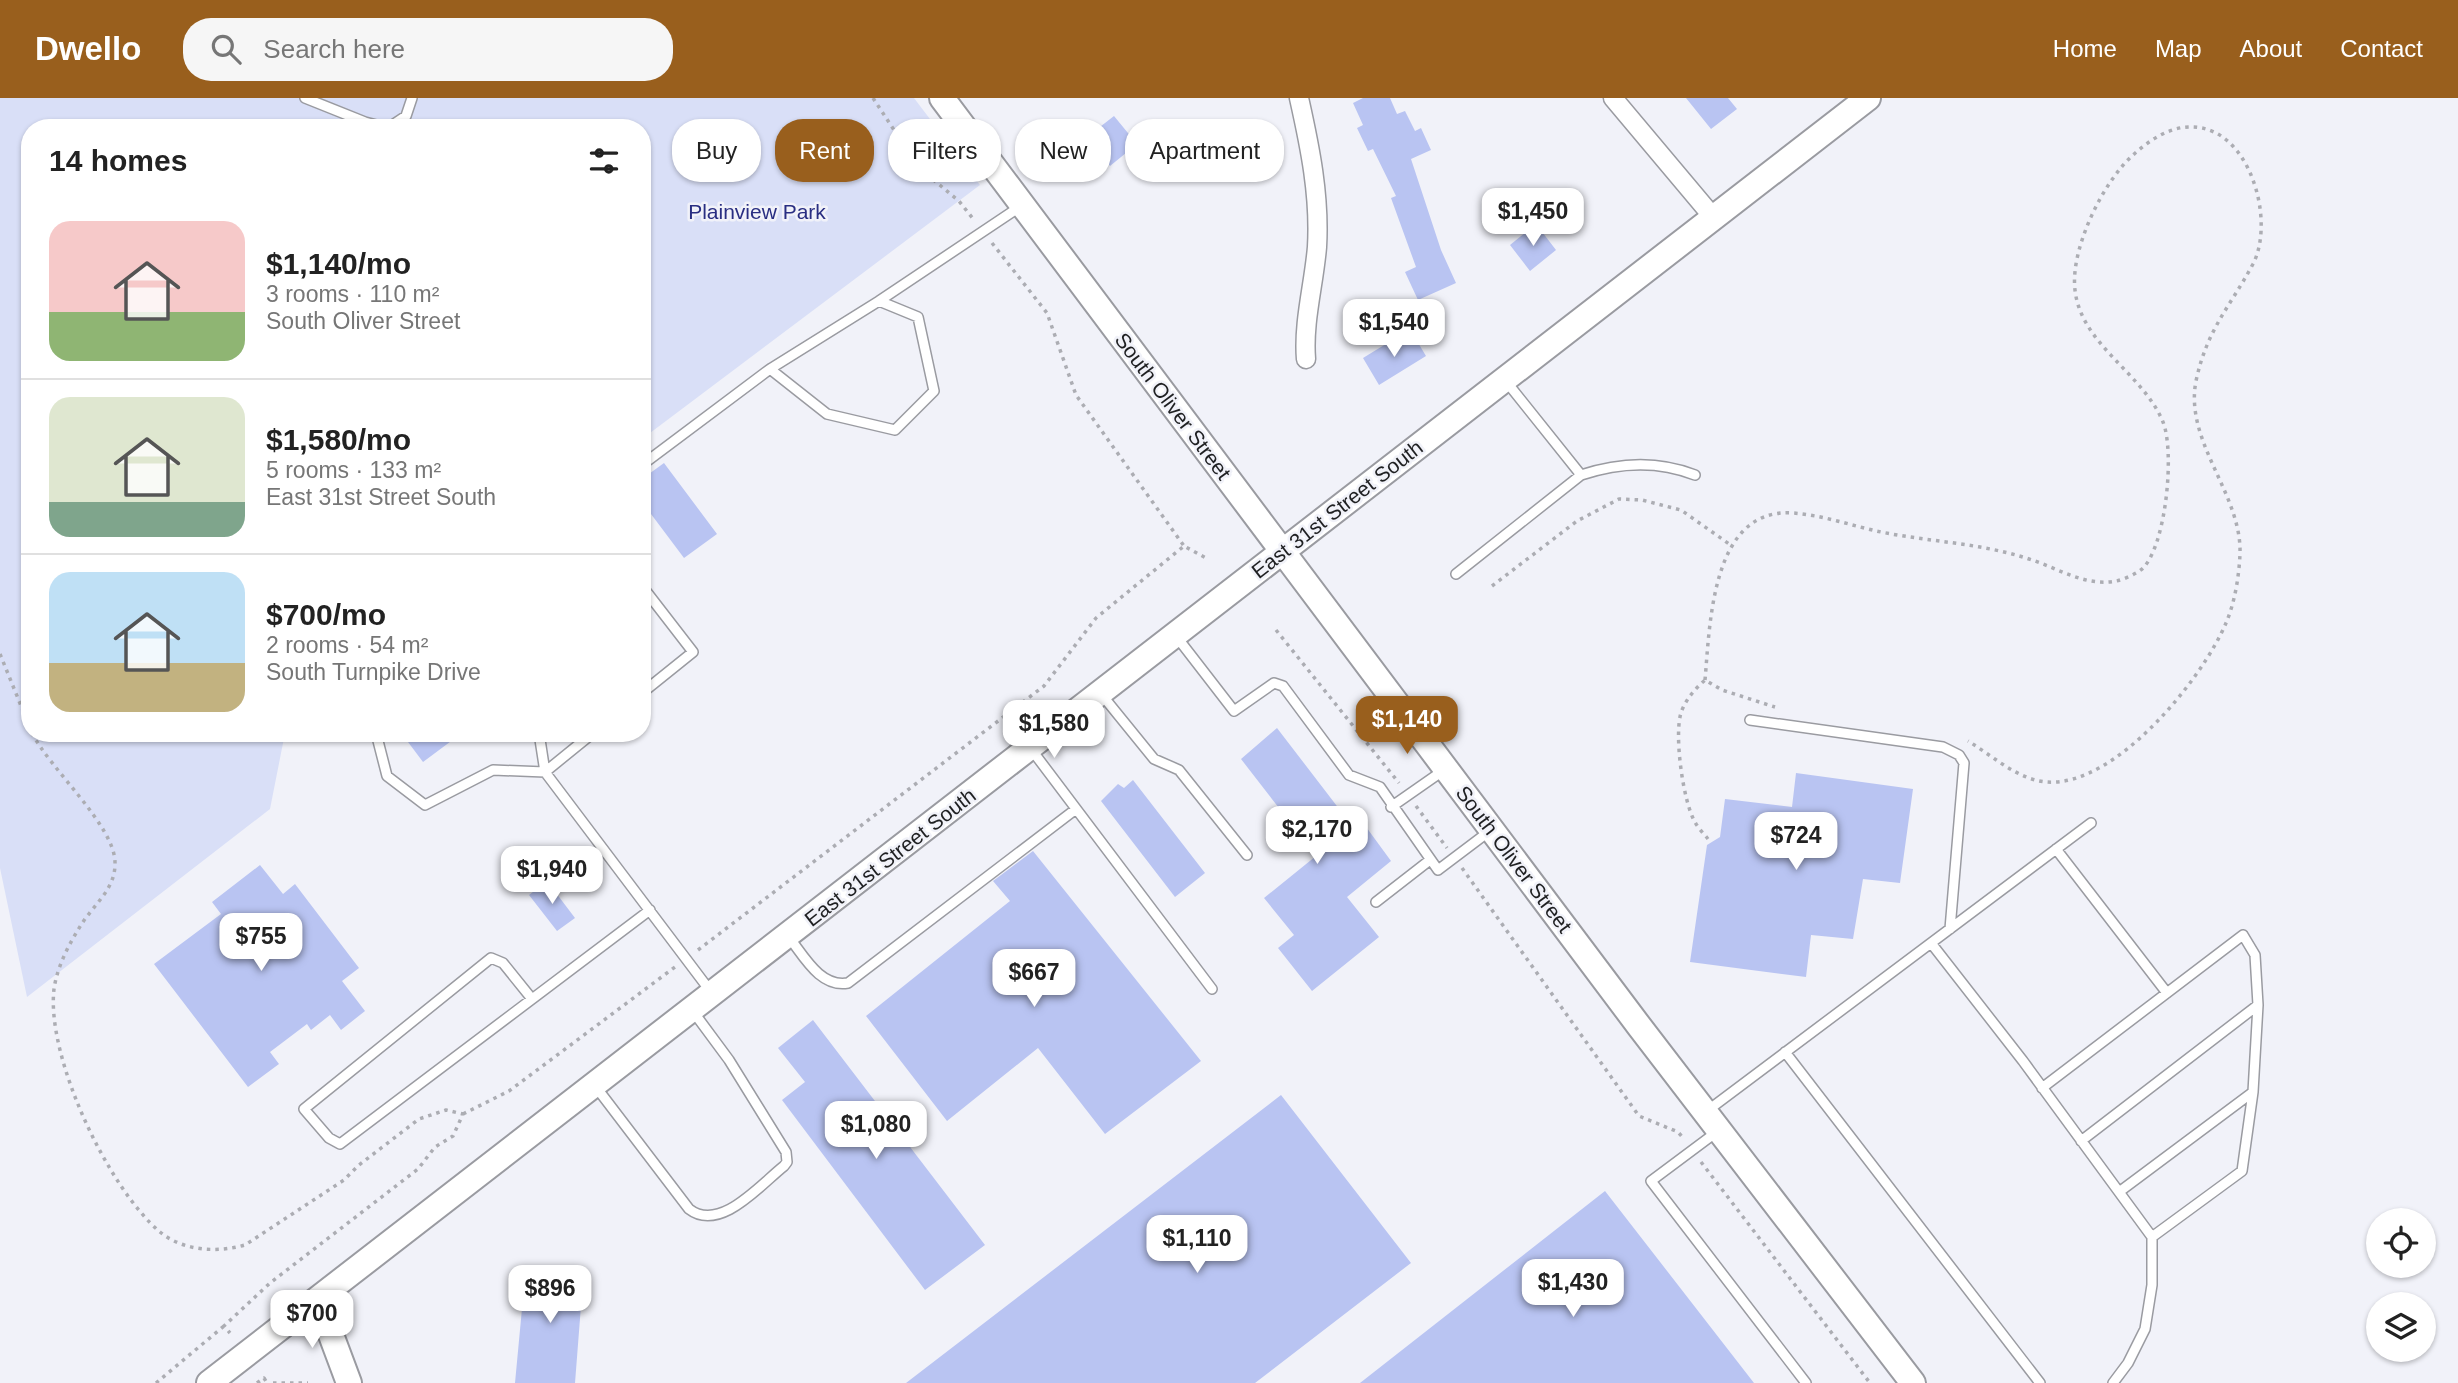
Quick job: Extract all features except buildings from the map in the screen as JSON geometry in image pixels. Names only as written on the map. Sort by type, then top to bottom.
[{"type":"street","name":"South Oliver Street","points":[[942,98],[1445,768],[1913,1383]]},
{"type":"street","points":[[1299,98],[1314,166],[1317,246],[1305,342],[1307,359]]},
{"type":"street","points":[[1613,98],[1713,217]]},
{"type":"street","name":"East 31st Street South","points":[[209,1383],[1031,749],[1175,634],[1868,98]]},
{"type":"street","points":[[318,1300],[349,1383]]},
{"type":"lane","points":[[305,98],[358,119]]},
{"type":"lane","points":[[402,119],[406,116],[412,98]]},
{"type":"lane","points":[[651,458],[770,369],[880,301],[1022,205]]},
{"type":"lane","points":[[770,369],[827,414],[895,429],[934,391],[918,317],[880,301]]},
{"type":"lane","points":[[1504,379],[1581,475]]},
{"type":"lane","points":[[1456,574],[1581,475],[1620,465],[1648,464],[1671,465],[1695,475]]},
{"type":"lane","points":[[651,598],[693,652],[651,687]]},
{"type":"lane","points":[[1175,634],[1234,711],[1274,683],[1283,686],[1349,775],[1380,787],[1391,807],[1438,870],[1492,830]]},
{"type":"lane","points":[[1101,694],[1154,759],[1179,770],[1247,855]]},
{"type":"lane","points":[[1750,720],[1942,747],[1959,755],[1964,763],[1950,929]]},
{"type":"lane","points":[[378,742],[387,776],[425,805],[493,771],[545,772],[582,742]]},
{"type":"lane","points":[[540,742],[545,772],[713,994]]},
{"type":"lane","points":[[1031,749],[1212,989]]},
{"type":"lane","points":[[1391,807],[1445,768]]},
{"type":"lane","points":[[788,936],[824,980],[837,985],[848,983],[1076,809]]},
{"type":"lane","points":[[1806,1383],[1651,1181],[1692,1151],[1713,1121],[1786,1052],[2091,823]]},
{"type":"lane","points":[[2056,849],[2167,993]]},
{"type":"lane","points":[[1376,902],[1430,860]]},
{"type":"lane","points":[[531,999],[503,963],[491,958],[304,1109],[329,1138],[340,1144],[650,910]]},
{"type":"lane","points":[[2042,1088],[2243,935],[2256,956],[2258,1005],[2253,1092],[2242,1171],[2152,1237]]},
{"type":"lane","points":[[1931,943],[2152,1237],[2152,1285],[2145,1329],[2128,1363],[2113,1383]]},
{"type":"lane","points":[[2081,1141],[2258,1005]]},
{"type":"lane","points":[[594,1085],[689,1209],[706,1218],[727,1211],[737,1204],[784,1167],[788,1157],[729,1060],[692,1010]]},
{"type":"lane","points":[[1786,1052],[2039,1383]]},
{"type":"lane","points":[[2119,1192],[2253,1092]]},
{"type":"path","points":[[873,98],[919,168],[959,201],[1047,313],[1076,395],[1184,546],[1206,558]]},
{"type":"path","points":[[1708,839],[1693,820],[1680,754],[1681,712],[1692,692],[1704,680],[1711,606],[1725,555],[1758,521],[1788,512],[1889,533],[1986,548],[2029,559],[2081,580],[2116,581],[2142,570],[2156,545],[2165,505],[2167,451],[2164,423],[2082,314],[2074,288],[2078,257],[2101,195],[2127,160],[2148,141],[2170,129],[2197,126],[2217,133],[2238,149],[2251,169],[2258,203],[2259,232],[2255,260],[2221,313],[2204,350],[2195,387],[2199,425],[2237,524],[2241,550],[2236,589],[2227,622],[2209,654],[2155,724],[2126,752],[2092,775],[2074,781],[2044,782],[2018,774],[1956,737]]},
{"type":"path","points":[[1492,586],[1577,521],[1619,499],[1681,510],[1732,546]]},
{"type":"path","points":[[156,1383],[270,1283],[418,1169],[435,1147],[453,1136],[463,1114],[509,1091],[1044,686],[1096,618],[1184,546]]},
{"type":"path","points":[[1276,630],[1408,795],[1639,1116],[1678,1132],[1870,1383]]},
{"type":"path","points":[[0,654],[21,706]]},
{"type":"path","points":[[1704,680],[1722,690],[1779,708]]},
{"type":"path","points":[[36,742],[92,815],[110,844],[115,860],[113,879],[62,961],[54,989],[63,1058],[86,1124],[101,1154],[143,1215],[161,1233],[205,1251],[228,1250],[245,1245],[344,1180],[359,1165],[419,1119],[446,1110],[463,1114]]},
{"type":"path","points":[[224,1326],[230,1333]]},
{"type":"path","points":[[257,1383],[264,1378],[267,1383]]},
{"type":"path","points":[[273,1383],[309,1383]]},
{"type":"green space","name":"Plainview Park","points":[[0,98],[914,98],[930,119],[888,119],[888,182],[978,182],[980,185],[651,432],[651,119],[21,119],[21,742],[283,742],[270,809],[27,997],[0,868]]}]
